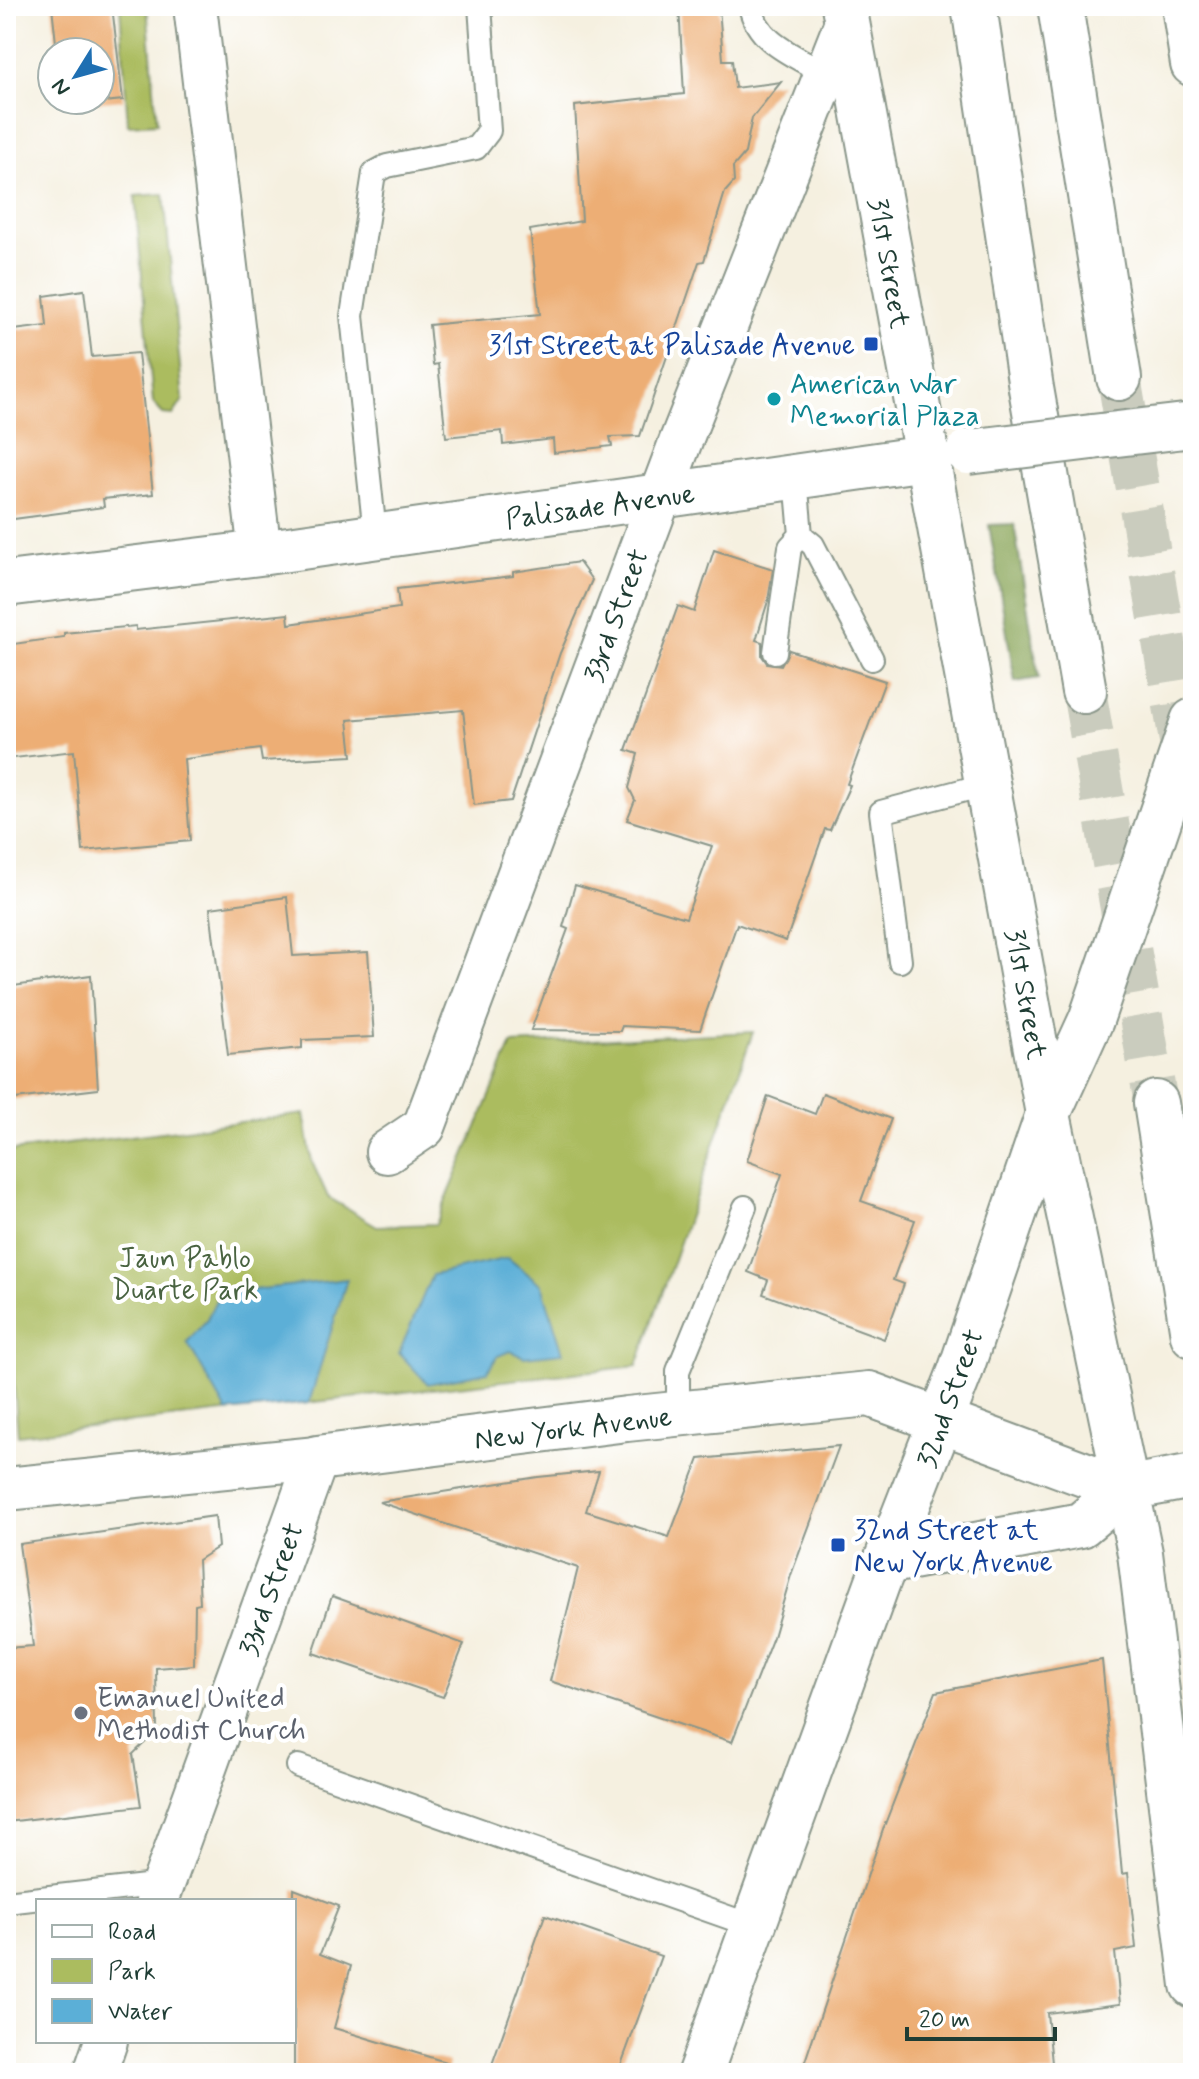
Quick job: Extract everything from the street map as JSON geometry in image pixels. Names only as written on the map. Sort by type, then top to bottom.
[{"type":"main road","points":[[974,6],[1031,388],[1084,691]]},
{"type":"main road","points":[[1060,6],[1119,378]]},
{"type":"main road","points":[[1184,6],[1193,64]]},
{"type":"main road","name":"31st Street","points":[[845,13],[947,455],[988,784],[1048,1114],[1161,1482],[1140,1553],[1193,1985]]},
{"type":"main road","name":"Palisade Avenue","points":[[6,584],[260,553],[375,534],[947,455],[1193,425]]},
{"type":"main road","name":"32nd Street","points":[[700,2073],[886,1562],[942,1421],[1048,1114],[1091,1020],[1193,721]]},
{"type":"main road","points":[[1156,1103],[1193,1335]]},
{"type":"main road","name":"New York Avenue","points":[[317,1458],[869,1394],[942,1421],[1161,1482]]},
{"type":"main road","points":[[886,1562],[1081,1525],[1161,1482]]},
{"type":"street","points":[[195,6],[260,553]]},
{"type":"street","name":"33rd Street","points":[[387,1152],[424,1127],[845,13]]},
{"type":"street","name":"33rd Street","points":[[160,1893],[317,1458]]},
{"type":"street","name":"New York Avenue","points":[[6,1489],[317,1458]]},
{"type":"street","points":[[95,2073],[105,2043]]},
{"type":"lane","points":[[375,534],[352,316],[374,173],[387,166],[476,148],[489,131],[480,6]]},
{"type":"lane","points":[[750,6],[753,22],[785,55],[802,60],[824,73]]},
{"type":"lane","points":[[796,478],[801,535],[813,545],[872,659]]},
{"type":"lane","points":[[775,652],[790,547],[801,535]]},
{"type":"lane","points":[[900,961],[881,812],[988,784]]},
{"type":"lane","points":[[678,1414],[678,1371],[745,1207]]},
{"type":"lane","points":[[298,1766],[753,1926]]},
{"type":"lane","points":[[57,1899],[160,1893]]},
{"type":"lane","points":[[6,1902],[36,1900]]},
{"type":"green space","points":[[120,6],[147,6],[157,123],[128,125]]},
{"type":"green space","points":[[164,194],[183,400],[173,415],[163,414],[153,403],[135,196]]},
{"type":"green space","points":[[1014,524],[1039,678],[1015,682],[989,525]]},
{"type":"green space","name":"Jaun Pablo Duarte Park","points":[[753,1032],[637,1366],[18,1435],[6,1286],[6,1152],[304,1114],[312,1162],[328,1197],[377,1226],[436,1224],[512,1044]]},
{"type":"water","points":[[508,1258],[542,1285],[563,1353],[524,1357],[510,1351],[498,1356],[487,1372],[428,1384],[399,1353],[432,1275]]},
{"type":"water","points":[[347,1279],[309,1403],[227,1412],[187,1342],[206,1321],[219,1294]]},
{"type":"building","points":[[52,6],[112,6],[116,36],[55,36]]},
{"type":"building","points":[[679,6],[719,6],[723,60],[732,60],[735,88],[781,82],[752,118],[745,153],[733,167],[734,182],[725,192],[704,261],[699,262],[640,436],[610,437],[612,446],[554,453],[553,439],[503,445],[502,431],[446,437],[438,364],[433,365],[429,325],[540,314],[530,230],[582,221],[575,106],[684,94]]},
{"type":"building","points":[[116,40],[123,100],[116,101]]},
{"type":"building","points":[[84,290],[92,357],[138,353],[153,494],[103,499],[104,507],[6,520],[6,331],[47,326],[44,296]]},
{"type":"building","points":[[714,550],[773,569],[768,601],[756,640],[762,642],[762,656],[767,663],[781,665],[789,650],[885,681],[847,784],[850,785],[830,830],[825,829],[786,941],[737,924],[700,1030],[622,1026],[620,1031],[531,1030],[568,929],[563,927],[575,885],[686,918],[712,846],[627,820],[635,800],[629,788],[638,754],[626,750],[678,606],[694,612]]},
{"type":"building","points":[[579,562],[592,580],[560,653],[511,801],[474,805],[463,710],[348,720],[352,756],[262,761],[260,749],[184,759],[190,841],[83,851],[74,751],[6,759],[6,645],[64,637],[64,633],[136,626],[136,630],[288,614],[289,624],[399,608],[397,589],[513,576],[513,572]]},
{"type":"building","points":[[287,897],[293,956],[368,952],[374,1037],[302,1040],[302,1048],[228,1055],[210,908]]},
{"type":"building","points":[[91,975],[98,1089],[6,1100],[6,987]]},
{"type":"building","points":[[823,1093],[891,1119],[861,1201],[915,1220],[893,1280],[904,1284],[884,1339],[763,1294],[768,1280],[748,1272],[782,1174],[747,1161],[768,1096],[815,1114]]},
{"type":"building","points":[[839,1446],[791,1575],[773,1637],[732,1742],[550,1681],[578,1568],[379,1502],[538,1477],[599,1471],[586,1511],[669,1537],[699,1459]]},
{"type":"building","points":[[215,1516],[218,1547],[198,1560],[200,1604],[195,1605],[194,1665],[156,1668],[157,1731],[133,1754],[141,1806],[6,1822],[6,1648],[33,1646],[19,1544]]},
{"type":"building","points":[[332,1596],[464,1644],[443,1697],[313,1653]]},
{"type":"building","points":[[1102,1660],[1122,1874],[1128,1873],[1136,1948],[1115,1952],[1120,2004],[1047,2013],[1053,2073],[801,2073],[885,1824],[936,1692]]},
{"type":"building","points":[[294,1889],[339,1906],[320,1954],[351,1966],[334,2028],[449,2063],[447,2073],[294,2073]]},
{"type":"building","points":[[545,1915],[661,1956],[618,2073],[489,2073]]},
{"type":"tunnel","points":[[1119,378],[1193,811]]},
{"type":"tunnel","points":[[1084,691],[1156,1103]]},
{"type":"place","name":"31st Street at Palisade Avenue","points":[[871,344]]},
{"type":"place","name":"American War Memorial Plaza","points":[[774,399]]},
{"type":"place","name":"32nd Street at New York Avenue","points":[[838,1545]]},
{"type":"place","name":"Emanuel United Methodist Church","points":[[81,1713]]}]
